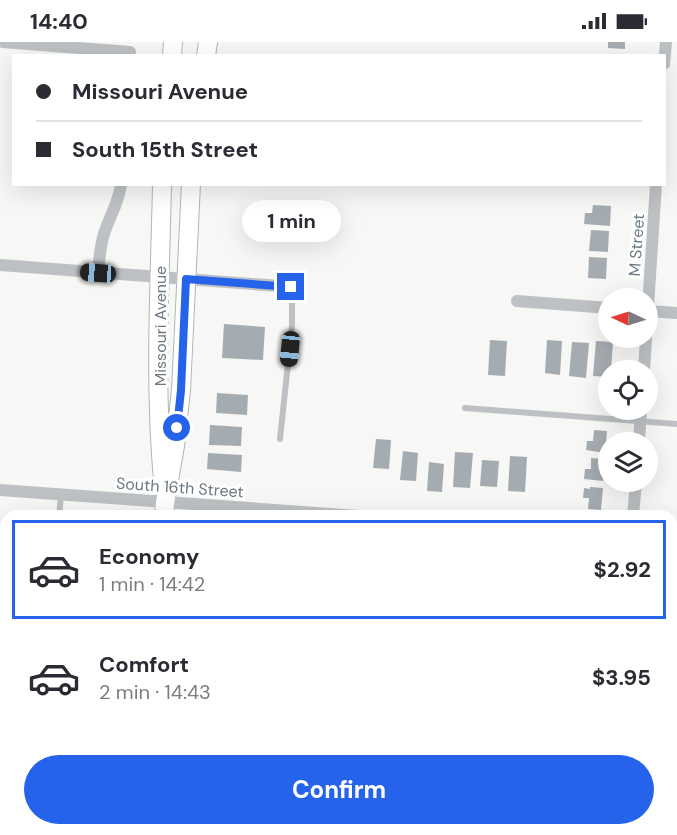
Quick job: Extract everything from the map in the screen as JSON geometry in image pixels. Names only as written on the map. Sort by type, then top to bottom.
[{"type":"main road","name":"Missouri Avenue","points":[[162,186],[160,446],[164,510]]},
{"type":"main road","name":"Missouri Avenue","points":[[164,510],[175,446],[181,390],[191,186]]},
{"type":"street","points":[[3,42],[130,50]]},
{"type":"street","points":[[98,273],[104,233],[120,197],[121,186]]},
{"type":"street","name":"M Street","points":[[649,288],[656,186]]},
{"type":"street","points":[[0,265],[291,287]]},
{"type":"street","points":[[517,301],[598,307]]},
{"type":"street","points":[[658,310],[677,313]]},
{"type":"street","name":"South 16th Street","points":[[0,490],[61,495],[164,510]]},
{"type":"street","points":[[634,510],[635,492]]},
{"type":"lane","points":[[280,439],[292,327],[291,287]]},
{"type":"lane","points":[[465,408],[598,414]]},
{"type":"lane","points":[[658,420],[677,424]]},
{"type":"lane","points":[[60,510],[61,495]]},
{"type":"building","points":[[608,42],[625,42],[625,49],[608,48]]},
{"type":"building","points":[[593,205],[611,206],[610,226],[584,224],[585,213],[592,213]]},
{"type":"building","points":[[591,230],[609,231],[608,252],[589,251]]},
{"type":"building","points":[[589,257],[607,258],[606,279],[588,278]]},
{"type":"building","points":[[224,324],[265,327],[263,360],[222,358]]},
{"type":"building","points":[[490,340],[507,341],[505,376],[488,375]]},
{"type":"building","points":[[547,340],[562,341],[560,375],[545,373]]},
{"type":"building","points":[[596,341],[598,341],[598,348],[613,348],[612,360],[598,360],[598,376],[593,376]]},
{"type":"building","points":[[572,342],[589,343],[586,378],[569,376]]},
{"type":"building","points":[[217,393],[248,395],[247,415],[216,413]]},
{"type":"building","points":[[210,425],[242,427],[241,446],[209,445]]},
{"type":"building","points":[[594,430],[607,431],[598,432],[598,452],[586,450],[587,441],[593,441]]},
{"type":"building","points":[[376,439],[391,440],[389,469],[373,468]]},
{"type":"building","points":[[403,451],[418,453],[416,481],[400,480]]},
{"type":"building","points":[[455,452],[473,453],[470,488],[453,487]]},
{"type":"building","points":[[208,453],[242,455],[241,472],[207,469]]},
{"type":"building","points":[[510,456],[527,457],[525,492],[508,491]]},
{"type":"building","points":[[591,458],[598,458],[598,480],[584,479],[585,469],[591,469]]},
{"type":"building","points":[[482,460],[499,461],[497,487],[480,486]]},
{"type":"building","points":[[429,462],[444,464],[442,492],[427,491]]},
{"type":"building","points":[[590,487],[598,488],[598,492],[603,492],[601,510],[588,509],[589,498],[583,498],[584,488],[590,489]]},
{"type":"route","points":[[177,428],[186,279],[291,287]]}]
